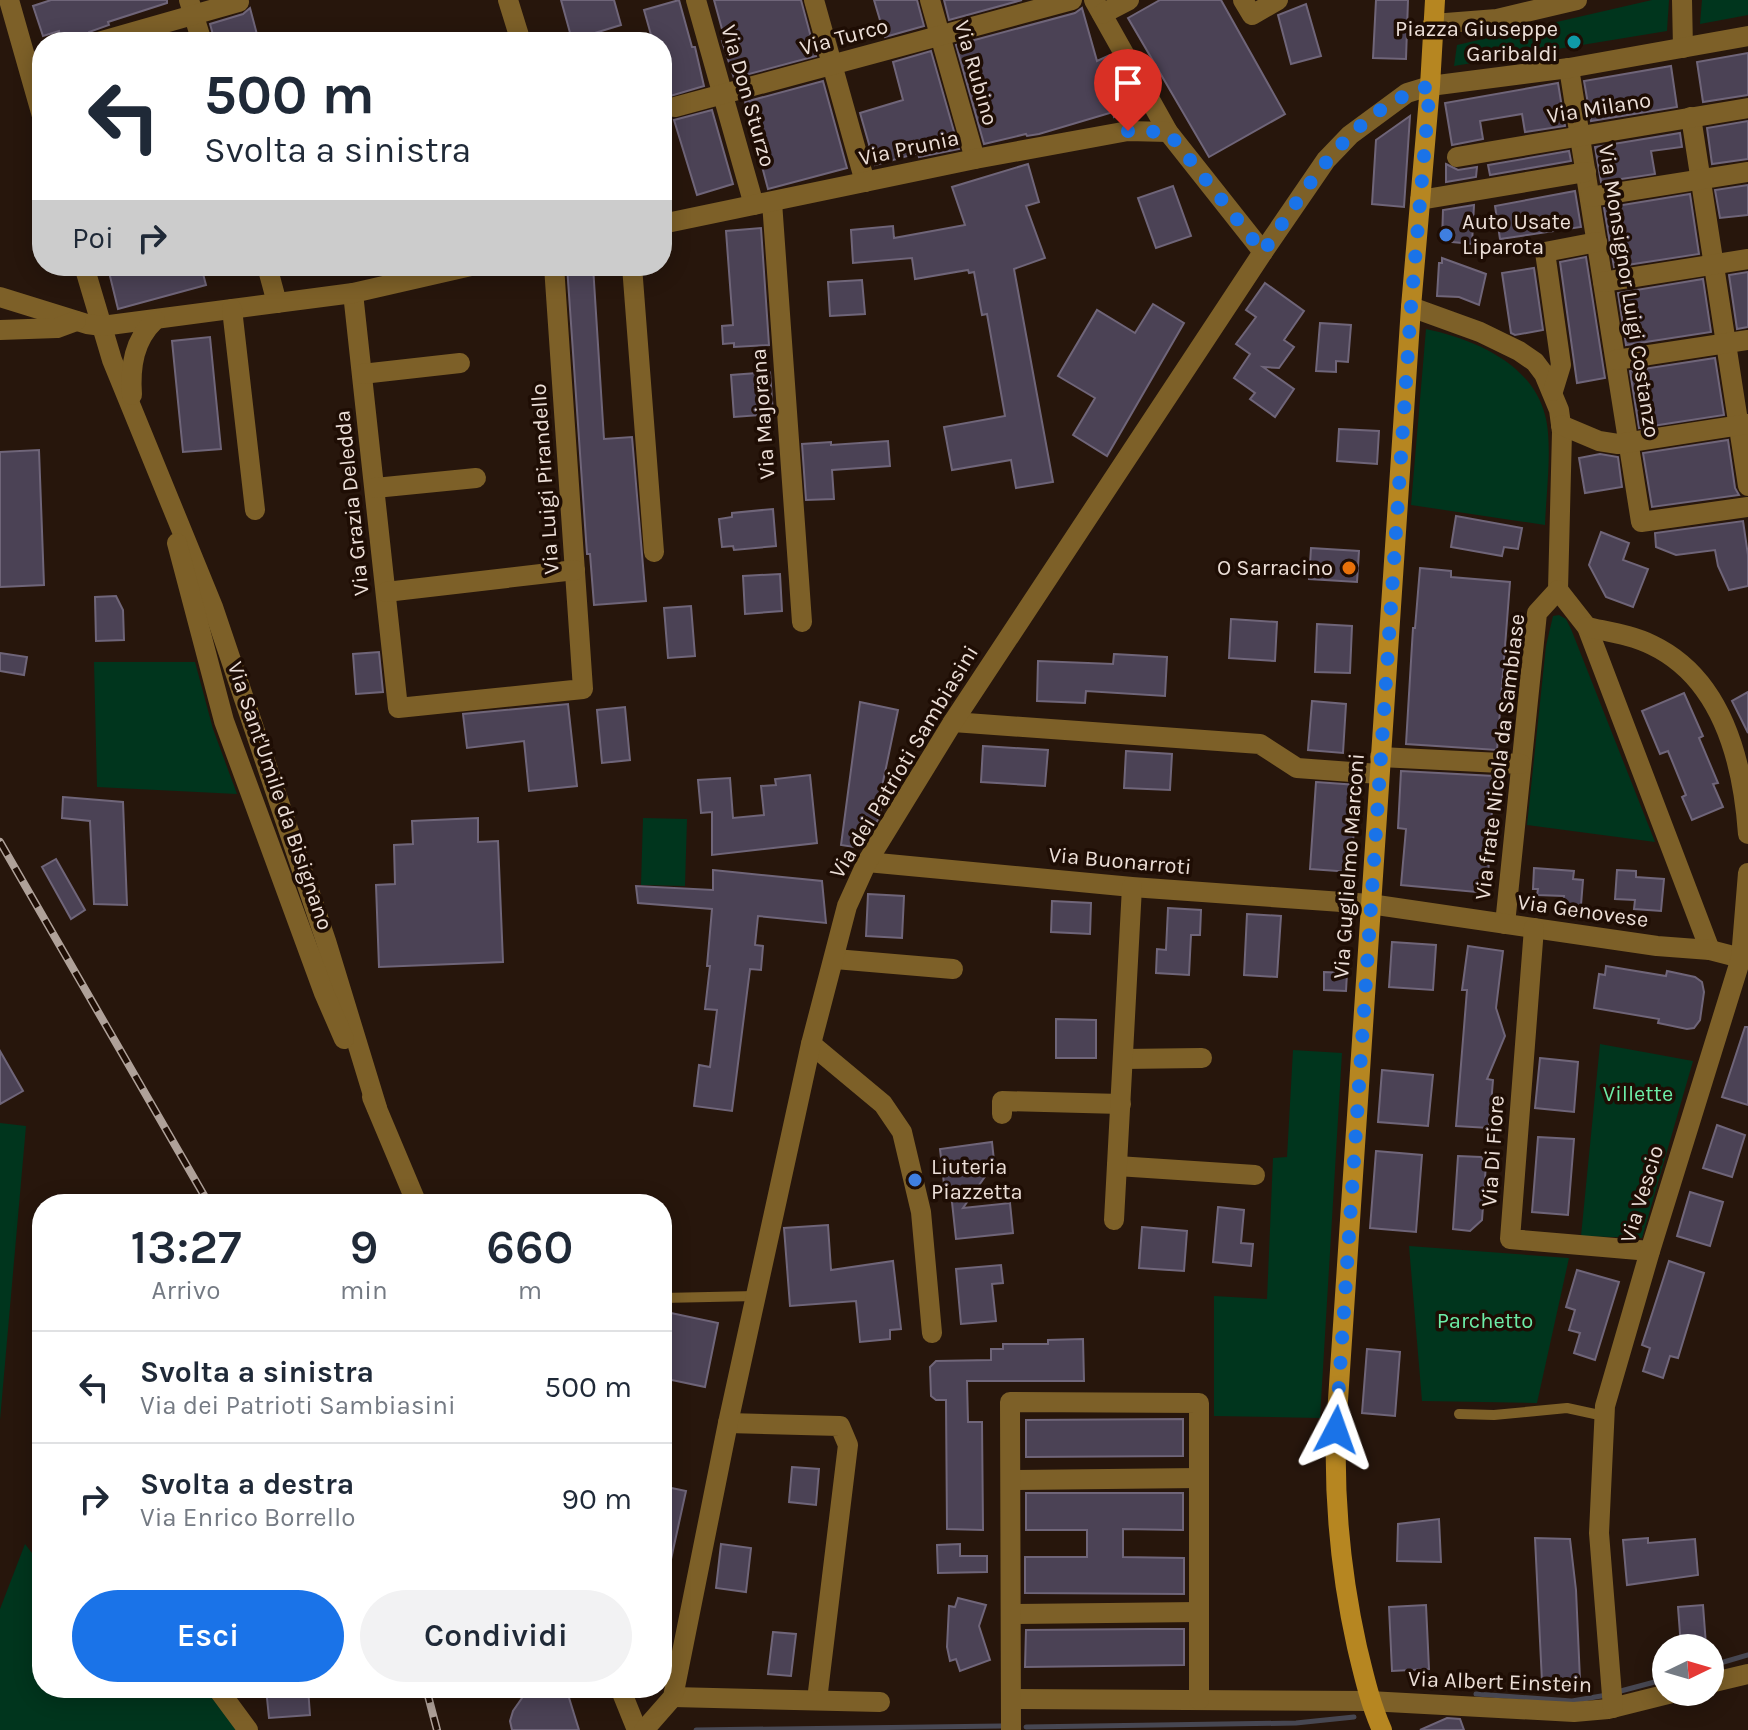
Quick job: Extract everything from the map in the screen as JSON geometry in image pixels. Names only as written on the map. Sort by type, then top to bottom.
[{"type":"main road","name":"Via Guglielmo Marconi","points":[[1382,1730],[1369,1701],[1348,1606],[1335,1487],[1336,1430],[1411,307],[1435,0]]},
{"type":"street","points":[[9,0],[32,55]]},
{"type":"street","points":[[508,0],[518,32]]},
{"type":"street","name":"Via Don Sturzo","points":[[696,0],[722,94],[763,203]]},
{"type":"street","points":[[814,0],[865,182]]},
{"type":"street","name":"Via Rubino","points":[[930,0],[975,159]]},
{"type":"street","name":"Via Turco","points":[[675,107],[1072,0]]},
{"type":"street","points":[[1129,0],[1098,7],[1168,132],[1263,252]]},
{"type":"street","points":[[1243,0],[1252,15],[1278,0]]},
{"type":"street","points":[[1433,24],[1498,9],[1577,0]]},
{"type":"street","points":[[1682,0],[1683,48]]},
{"type":"street","points":[[126,32],[192,8],[239,2]]},
{"type":"street","points":[[192,8],[199,32]]},
{"type":"street","name":"Via dei Patrioti Sambiasini","points":[[644,1730],[673,1697],[728,1423],[811,1044],[847,906],[867,862],[953,722],[1263,252],[1326,160],[1350,135],[1407,93],[1430,86],[1569,68],[1748,36]]},
{"type":"street","name":"Via Monsignor Luigi Costanzo","points":[[1569,68],[1641,522],[1748,507]]},
{"type":"street","name":"Via Milano","points":[[1457,157],[1748,108]]},
{"type":"street","points":[[1691,117],[1726,343],[1743,424],[1748,486]]},
{"type":"street","name":"Via Prunia","points":[[672,222],[975,159],[1128,131],[1168,132]]},
{"type":"street","points":[[1420,200],[1586,172]]},
{"type":"street","points":[[1590,197],[1748,172]]},
{"type":"street","name":"Via Majorana","points":[[763,203],[802,622]]},
{"type":"street","points":[[1553,391],[1561,365],[1545,252],[1597,242]]},
{"type":"street","points":[[1603,282],[1748,259]]},
{"type":"street","points":[[44,310],[67,309],[80,299],[85,276]]},
{"type":"street","points":[[88,276],[112,360],[135,411]]},
{"type":"street","points":[[270,276],[277,303]]},
{"type":"street","points":[[0,297],[102,326],[353,293],[427,276]]},
{"type":"street","name":"Via Luigi Pirandello","points":[[398,708],[583,689],[555,276]]},
{"type":"street","points":[[633,276],[654,552]]},
{"type":"street","name":"Via Grazia Deledda","points":[[353,293],[398,708]]},
{"type":"street","points":[[1411,307],[1480,332],[1519,351],[1535,362],[1553,391],[1561,425],[1558,590],[1587,627],[1710,950]]},
{"type":"street","points":[[232,309],[255,510]]},
{"type":"street","points":[[135,411],[132,367],[142,336],[155,320]]},
{"type":"street","points":[[0,330],[57,328],[76,321]]},
{"type":"street","points":[[1616,360],[1748,340]]},
{"type":"street","points":[[362,374],[460,363]]},
{"type":"street","name":"Via Sant'Umile da Bisignano","points":[[135,411],[163,490],[213,607],[326,941],[377,1108],[413,1194]]},
{"type":"street","points":[[1561,425],[1599,441],[1618,444],[1743,424]]},
{"type":"street","points":[[375,488],[476,478]]},
{"type":"street","points":[[386,592],[575,570]]},
{"type":"street","name":"Via frate Nicola da Sambiase","points":[[1505,924],[1537,613],[1558,590]]},
{"type":"street","points":[[1587,627],[1629,636],[1672,657],[1689,672],[1715,705],[1733,744],[1743,784],[1748,834]]},
{"type":"street","points":[[953,722],[1260,744],[1297,768],[1521,764]]},
{"type":"street","name":"Via Buonarroti","points":[[867,862],[1132,887],[1370,904]]},
{"type":"street","name":"Via Vescio","points":[[1599,1533],[1605,1406],[1744,948],[1748,873]]},
{"type":"street","points":[[1114,1220],[1132,887]]},
{"type":"street","name":"Via Genovese","points":[[1370,904],[1657,946],[1710,950],[1744,948]]},
{"type":"street","name":"Via Di Fiore","points":[[1534,928],[1510,1239],[1650,1251]]},
{"type":"street","points":[[835,959],[953,969]]},
{"type":"street","points":[[811,1044],[883,1104],[902,1132],[921,1212],[932,1333]]},
{"type":"street","points":[[1123,1059],[1202,1058]]},
{"type":"street","points":[[1002,1114],[1002,1101],[1121,1104]]},
{"type":"street","points":[[1117,1166],[1255,1175]]},
{"type":"street","points":[[1011,1730],[1010,1402],[1199,1403],[1199,1700]]},
{"type":"street","points":[[728,1423],[840,1426],[848,1445],[817,1700]]},
{"type":"street","points":[[1011,1480],[1199,1478]]},
{"type":"street","name":"Via Albert Einstein","points":[[1599,1533],[1613,1708]]},
{"type":"street","points":[[1011,1614],[1199,1612]]},
{"type":"street","points":[[1724,1680],[1748,1674]]},
{"type":"street","points":[[673,1697],[880,1702]]},
{"type":"street","points":[[224,1698],[248,1730]]},
{"type":"street","points":[[624,1698],[637,1730]]},
{"type":"street","name":"Via Albert Einstein","points":[[1011,1699],[1369,1701],[1574,1712],[1613,1708],[1652,1698]]},
{"type":"lane","points":[[672,1298],[756,1296]]},
{"type":"lane","points":[[1459,1414],[1494,1415],[1567,1408],[1604,1416]]},
{"type":"green space","points":[[1652,0],[1669,0],[1667,31],[1454,66],[1457,45]]},
{"type":"green space","points":[[1702,0],[1748,0],[1748,15],[1700,24]]},
{"type":"green space","points":[[1426,329],[1463,339],[1498,356],[1528,381],[1538,397],[1549,440],[1545,525],[1411,505]]},
{"type":"green space","points":[[1553,616],[1566,619],[1571,629],[1655,842],[1527,825],[1546,646]]},
{"type":"green space","points":[[94,662],[195,662],[213,729],[237,794],[97,787]]},
{"type":"green space","points":[[643,818],[687,819],[685,886],[641,885]]},
{"type":"green space","name":"Villette","points":[[1600,1044],[1693,1061],[1642,1238],[1581,1236]]},
{"type":"green space","points":[[1293,1050],[1342,1053],[1320,1418],[1214,1416],[1214,1296],[1267,1299],[1273,1158],[1287,1157]]},
{"type":"green space","points":[[0,1123],[26,1126],[0,1420]]},
{"type":"green space","name":"Parchetto","points":[[1409,1246],[1569,1258],[1537,1403],[1422,1401]]},
{"type":"green space","points":[[25,1544],[32,1553],[32,1698],[218,1698],[242,1730],[0,1730],[0,1609]]},
{"type":"building","points":[[51,0],[167,0],[167,3],[108,22],[109,25],[89,32],[42,32],[33,6]]},
{"type":"building","points":[[561,0],[614,0],[621,25],[598,32],[570,32]]},
{"type":"building","points":[[679,0],[704,86],[672,96],[672,32],[650,32],[644,10]]},
{"type":"building","points":[[714,0],[801,0],[816,56],[734,78],[722,41],[725,40]]},
{"type":"building","points":[[874,0],[917,0],[924,26],[885,37]]},
{"type":"building","points":[[944,0],[1022,0],[949,20]]},
{"type":"building","points":[[1160,0],[1221,0],[1285,114],[1209,157],[1128,18]]},
{"type":"building","points":[[1376,0],[1408,0],[1406,59],[1373,58]]},
{"type":"building","points":[[1306,4],[1321,56],[1291,64],[1278,15]]},
{"type":"building","points":[[250,8],[256,32],[212,32],[210,24],[243,14]]},
{"type":"building","points":[[1082,8],[1097,61],[1110,55],[1137,103],[1114,117],[1113,112],[1039,134],[984,144],[956,45],[1075,13]]},
{"type":"building","points":[[931,51],[959,149],[919,157],[918,153],[875,165],[860,113],[903,100],[893,62]]},
{"type":"building","points":[[1748,53],[1748,95],[1703,102],[1697,62]]},
{"type":"building","points":[[1671,66],[1677,107],[1591,121],[1584,81]]},
{"type":"building","points":[[823,81],[847,168],[768,189],[745,102]]},
{"type":"building","points":[[1558,83],[1565,126],[1525,132],[1522,114],[1480,121],[1483,139],[1452,145],[1445,103]]},
{"type":"building","points":[[712,110],[733,184],[697,195],[674,120]]},
{"type":"building","points":[[1410,116],[1404,207],[1372,204],[1376,140]]},
{"type":"building","points":[[1748,121],[1748,159],[1712,164],[1707,128]]},
{"type":"building","points":[[1680,133],[1682,147],[1651,151],[1655,174],[1601,182],[1595,147]]},
{"type":"building","points":[[1569,151],[1571,161],[1490,175],[1488,165]]},
{"type":"building","points":[[1028,164],[1039,202],[1026,206],[1045,258],[1014,269],[1053,482],[1016,488],[1011,460],[952,470],[944,427],[1005,416],[987,314],[982,315],[974,272],[969,273],[968,270],[915,279],[912,258],[853,263],[851,230],[893,226],[894,238],[965,225],[952,187]]},
{"type":"building","points":[[1446,164],[1458,170],[1477,167],[1476,177],[1446,182]]},
{"type":"building","points":[[1748,185],[1748,215],[1720,218],[1715,190]]},
{"type":"building","points":[[1173,186],[1191,236],[1156,248],[1138,198]]},
{"type":"building","points":[[1575,191],[1581,227],[1500,239],[1495,206]]},
{"type":"building","points":[[1690,194],[1699,254],[1614,267],[1604,208]]},
{"type":"building","points":[[1474,205],[1472,244],[1442,241],[1443,210]]},
{"type":"building","points":[[761,228],[769,345],[734,347],[734,343],[723,344],[722,326],[733,325],[726,231]]},
{"type":"building","points":[[1586,257],[1605,378],[1577,383],[1560,262]]},
{"type":"building","points":[[1442,258],[1486,274],[1479,305],[1459,297],[1437,296]]},
{"type":"building","points":[[1534,268],[1543,330],[1515,335],[1511,333],[1502,273]]},
{"type":"building","points":[[1748,272],[1748,327],[1737,329],[1729,275]]},
{"type":"building","points":[[110,276],[204,276],[206,285],[118,309]]},
{"type":"building","points":[[568,276],[594,276],[604,439],[632,437],[646,601],[594,605],[590,554],[587,554]]},
{"type":"building","points":[[1703,279],[1711,332],[1626,345],[1618,293]]},
{"type":"building","points":[[862,280],[865,314],[830,316],[828,282]]},
{"type":"building","points":[[1265,283],[1304,311],[1284,340],[1294,347],[1279,368],[1263,367],[1294,389],[1275,417],[1250,399],[1255,393],[1234,378],[1250,354],[1236,344],[1256,317],[1246,310]]},
{"type":"building","points":[[1153,304],[1184,323],[1107,456],[1073,435],[1095,398],[1058,376],[1097,310],[1135,333]]},
{"type":"building","points":[[1320,323],[1351,325],[1348,362],[1336,361],[1336,372],[1316,371]]},
{"type":"building","points":[[210,337],[221,449],[183,452],[172,341]]},
{"type":"building","points":[[1715,358],[1724,415],[1639,428],[1630,371]]},
{"type":"building","points":[[770,372],[773,414],[734,417],[731,375]]},
{"type":"building","points":[[1339,429],[1379,431],[1377,464],[1337,461]]},
{"type":"building","points":[[1728,440],[1735,488],[1739,495],[1652,507],[1643,453]]},
{"type":"building","points":[[888,441],[890,466],[832,470],[834,499],[806,500],[802,444]]},
{"type":"building","points":[[39,450],[44,585],[0,587],[0,452]]},
{"type":"building","points":[[1600,454],[1618,457],[1622,487],[1585,493],[1579,458]]},
{"type":"building","points":[[773,509],[776,546],[734,550],[733,546],[722,547],[719,519],[732,517],[732,513]]},
{"type":"building","points":[[1456,516],[1522,528],[1518,549],[1504,547],[1502,556],[1451,547]]},
{"type":"building","points":[[1743,521],[1748,586],[1729,590],[1718,566],[1715,550],[1676,555],[1656,547],[1655,533]]},
{"type":"building","points":[[1601,532],[1629,543],[1623,560],[1648,569],[1633,607],[1606,597],[1589,565]]},
{"type":"building","points":[[1311,548],[1359,551],[1357,582],[1309,579]]},
{"type":"building","points":[[1420,568],[1451,571],[1451,577],[1510,582],[1497,750],[1406,744]]},
{"type":"building","points":[[780,574],[782,611],[745,614],[743,576]]},
{"type":"building","points":[[116,596],[123,610],[124,640],[96,641],[95,597]]},
{"type":"building","points":[[691,606],[695,656],[668,658],[664,608]]},
{"type":"building","points":[[1231,619],[1277,622],[1275,661],[1229,658]]},
{"type":"building","points":[[1317,624],[1352,626],[1350,673],[1315,672]]},
{"type":"building","points":[[379,652],[383,692],[356,694],[353,654]]},
{"type":"building","points":[[0,653],[27,657],[24,675],[0,671]]},
{"type":"building","points":[[1114,654],[1167,657],[1165,696],[1086,691],[1085,703],[1037,701],[1038,661],[1113,664]]},
{"type":"building","points":[[1748,692],[1748,733],[1732,701]]},
{"type":"building","points":[[1684,693],[1703,736],[1699,738],[1718,783],[1713,784],[1723,807],[1692,820],[1682,797],[1686,795],[1668,751],[1660,754],[1642,711]]},
{"type":"building","points":[[1312,701],[1346,704],[1343,753],[1308,750]]},
{"type":"building","points":[[860,702],[898,710],[883,782],[880,816],[873,828],[870,827],[860,848],[841,845]]},
{"type":"building","points":[[568,704],[577,786],[529,791],[524,741],[467,748],[463,714]]},
{"type":"building","points":[[625,707],[630,760],[602,763],[597,710]]},
{"type":"building","points":[[983,746],[1048,750],[1045,786],[981,782]]},
{"type":"building","points":[[1126,751],[1172,754],[1170,790],[1124,788]]},
{"type":"building","points":[[1401,771],[1494,776],[1487,893],[1401,885],[1406,829],[1398,828]]},
{"type":"building","points":[[810,775],[817,843],[712,855],[712,812],[701,813],[698,780],[730,778],[733,818],[764,815],[761,786],[776,785],[775,779]]},
{"type":"building","points":[[1316,782],[1357,785],[1351,872],[1310,869]]},
{"type":"building","points":[[63,797],[123,802],[127,905],[94,904],[90,821],[62,818]]},
{"type":"building","points":[[478,818],[478,842],[498,841],[503,962],[379,967],[376,885],[395,884],[394,845],[413,844],[412,821]]},
{"type":"building","points":[[56,859],[85,910],[71,919],[42,867]]},
{"type":"building","points":[[1534,868],[1574,871],[1573,879],[1583,880],[1581,905],[1563,904],[1564,896],[1537,895],[1538,889],[1533,889]]},
{"type":"building","points":[[713,870],[822,881],[826,923],[758,916],[755,945],[763,946],[761,970],[750,969],[732,1111],[694,1106],[699,1065],[710,1067],[717,1010],[705,1009],[712,909],[638,903],[636,886],[713,890]]},
{"type":"building","points":[[1617,870],[1636,871],[1636,877],[1664,879],[1661,911],[1634,909],[1635,900],[1615,899]]},
{"type":"building","points":[[868,894],[904,896],[902,938],[866,936]]},
{"type":"building","points":[[1052,901],[1091,903],[1090,934],[1051,932]]},
{"type":"building","points":[[1168,908],[1201,910],[1200,935],[1191,935],[1189,975],[1156,973],[1157,949],[1166,950]]},
{"type":"building","points":[[1247,914],[1281,916],[1277,977],[1244,975]]},
{"type":"building","points":[[1392,942],[1436,945],[1433,990],[1389,987]]},
{"type":"building","points":[[1468,946],[1503,951],[1496,1008],[1505,1036],[1487,1079],[1493,1080],[1489,1128],[1456,1126],[1467,990],[1462,990]]},
{"type":"building","points":[[1606,966],[1666,976],[1667,971],[1695,977],[1702,982],[1704,992],[1700,1020],[1694,1028],[1687,1029],[1658,1023],[1659,1019],[1594,1008],[1599,974],[1605,975]]},
{"type":"building","points":[[1324,972],[1347,973],[1346,991],[1324,990]]},
{"type":"building","points":[[1056,1019],[1096,1020],[1096,1058],[1056,1058]]},
{"type":"building","points":[[1745,1027],[1748,1027],[1748,1105],[1722,1097]]},
{"type":"building","points":[[0,1051],[23,1091],[0,1104]]},
{"type":"building","points":[[1540,1058],[1578,1062],[1574,1112],[1535,1108]]},
{"type":"building","points":[[1382,1070],[1433,1075],[1428,1126],[1378,1122]]},
{"type":"building","points":[[1717,1125],[1745,1135],[1732,1177],[1703,1168]]},
{"type":"building","points":[[1538,1137],[1574,1139],[1568,1215],[1532,1212]]},
{"type":"building","points":[[992,1142],[995,1170],[989,1171],[963,1208],[1010,1203],[1013,1233],[956,1239],[950,1184],[944,1184],[940,1149]]},
{"type":"building","points":[[1376,1151],[1422,1155],[1416,1232],[1370,1228]]},
{"type":"building","points":[[1458,1156],[1481,1157],[1486,1164],[1482,1220],[1470,1231],[1453,1229]]},
{"type":"building","points":[[1690,1192],[1723,1202],[1710,1246],[1677,1236]]},
{"type":"building","points":[[1218,1207],[1244,1210],[1241,1243],[1253,1244],[1251,1266],[1213,1262]]},
{"type":"building","points":[[828,1225],[831,1270],[893,1261],[901,1329],[890,1330],[890,1339],[860,1342],[856,1301],[790,1306],[784,1228]]},
{"type":"building","points":[[1142,1227],[1187,1231],[1184,1271],[1139,1268]]},
{"type":"building","points":[[1669,1261],[1704,1273],[1678,1358],[1670,1356],[1663,1378],[1643,1371],[1650,1348],[1642,1345]]},
{"type":"building","points":[[1001,1265],[1003,1283],[992,1284],[996,1321],[961,1324],[956,1269]]},
{"type":"building","points":[[1577,1270],[1619,1282],[1595,1360],[1574,1353],[1580,1333],[1569,1330],[1575,1310],[1566,1307]]},
{"type":"building","points":[[672,1313],[718,1323],[705,1387],[672,1380]]},
{"type":"building","points":[[1083,1339],[1084,1381],[967,1381],[968,1422],[982,1422],[983,1530],[947,1529],[946,1400],[936,1400],[931,1396],[930,1367],[936,1361],[991,1360],[991,1349],[1003,1349],[1003,1344],[1048,1344],[1048,1340]]},
{"type":"building","points":[[1367,1349],[1400,1352],[1395,1416],[1362,1413]]},
{"type":"building","points":[[1183,1419],[1183,1456],[1026,1457],[1026,1420]]},
{"type":"building","points":[[792,1467],[819,1469],[816,1505],[789,1502]]},
{"type":"building","points":[[672,1488],[686,1491],[672,1555]]},
{"type":"building","points":[[1026,1493],[1183,1493],[1183,1530],[1123,1529],[1123,1557],[1184,1558],[1184,1594],[1025,1593],[1025,1557],[1087,1557],[1087,1530],[1026,1530]]},
{"type":"building","points":[[1439,1519],[1441,1562],[1397,1561],[1398,1524]]},
{"type":"building","points":[[1535,1538],[1570,1539],[1580,1680],[1542,1682]]},
{"type":"building","points":[[1648,1538],[1648,1543],[1695,1539],[1698,1575],[1627,1585],[1623,1540]]},
{"type":"building","points":[[721,1544],[751,1548],[746,1592],[716,1588]]},
{"type":"building","points":[[960,1544],[960,1556],[987,1556],[987,1572],[938,1573],[937,1545]]},
{"type":"building","points":[[958,1598],[986,1605],[979,1626],[990,1660],[960,1671],[956,1659],[950,1661],[947,1647],[949,1606],[955,1607]]},
{"type":"building","points":[[1426,1605],[1429,1669],[1392,1671],[1389,1607]]},
{"type":"building","points":[[1703,1605],[1705,1634],[1680,1634],[1678,1607]]},
{"type":"building","points":[[1184,1629],[1184,1665],[1025,1667],[1026,1630]]},
{"type":"building","points":[[773,1632],[796,1634],[791,1676],[768,1674]]},
{"type":"building","points":[[267,1698],[309,1698],[310,1715],[269,1718]]},
{"type":"building","points":[[522,1698],[569,1698],[579,1730],[512,1730],[510,1721]]},
{"type":"building","points":[[1447,1718],[1460,1719],[1464,1730],[1420,1730]]},
{"type":"waterway","points":[[1724,1662],[1748,1655]]},
{"type":"waterway","points":[[1617,1692],[1652,1683]]},
{"type":"waterway","points":[[1476,1694],[1572,1701],[1607,1695]]},
{"type":"waterway","points":[[1026,1727],[1296,1723],[1354,1717]]},
{"type":"waterway","points":[[696,1730],[1001,1726]]},
{"type":"railway","points":[[0,842],[203,1194]]},
{"type":"railway","points":[[429,1698],[437,1730]]},
{"type":"place","name":"Piazza Giuseppe Garibaldi","points":[[1574,42]]},
{"type":"place","name":"Auto Usate Liparota","points":[[1446,235]]},
{"type":"place","name":"O Sarracino","points":[[1349,568]]},
{"type":"place","name":"Liuteria Piazzetta","points":[[915,1180]]},
{"type":"route","points":[[1128,131],[1168,132],[1263,252],[1326,160],[1350,135],[1407,93],[1430,86],[1411,307],[1336,1430]]}]
